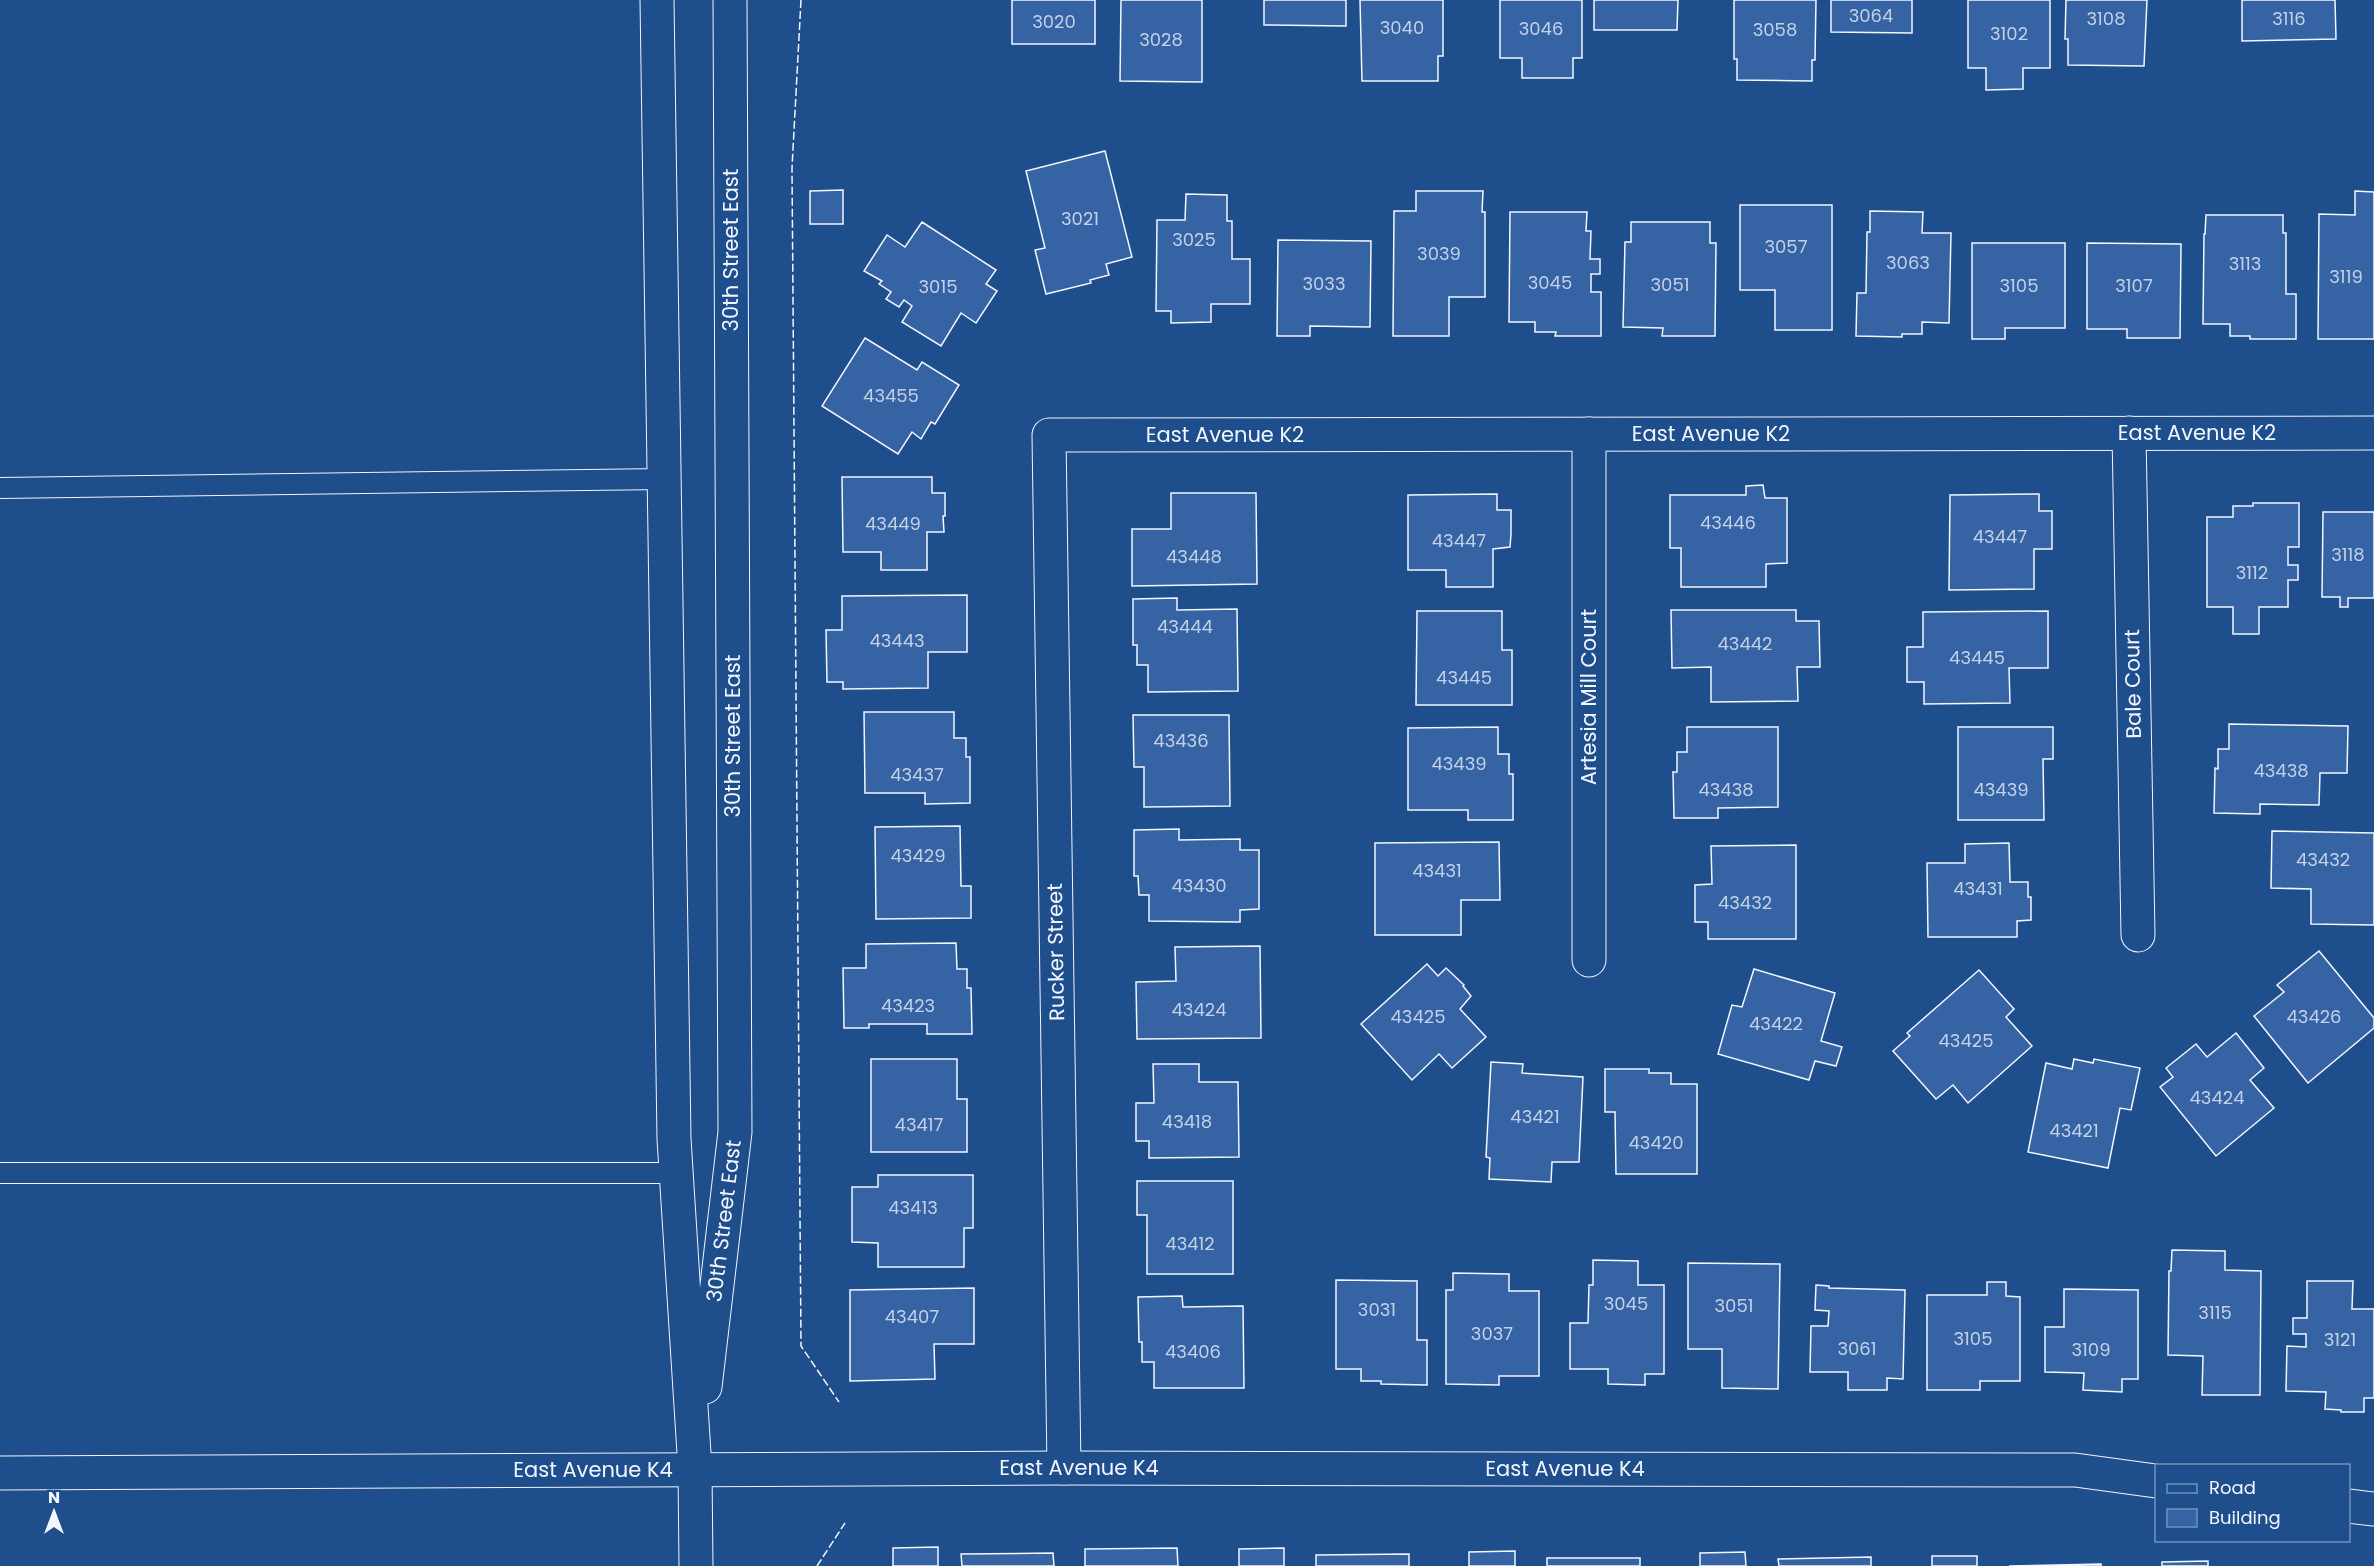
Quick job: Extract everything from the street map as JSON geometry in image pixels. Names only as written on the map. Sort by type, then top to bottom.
[{"type":"street","name":"30th Street East","points":[[657,0],[676,1173],[695,1469],[696,1566]]},
{"type":"street","name":"30th Street East","points":[[695,1469],[735,1132],[730,0]]},
{"type":"street","name":"Bale Court","points":[[2128,433],[2138,935]]},
{"type":"street","name":"East Avenue K2","points":[[1049,435],[2374,433]]},
{"type":"street","name":"Rucker Street","points":[[1049,435],[1064,1468]]},
{"type":"street","name":"Artesia Mill Court","points":[[1589,435],[1589,960]]},
{"type":"street","name":"East Avenue K4","points":[[0,1473],[1064,1468],[2075,1470],[2155,1481]]},
{"type":"street","points":[[2350,1506],[2374,1509]]},
{"type":"lane","points":[[0,488],[664,479]]},
{"type":"lane","points":[[0,1173],[676,1173]]},
{"type":"building","points":[[1012,0],[1095,0],[1095,44],[1012,44]]},
{"type":"building","points":[[1121,0],[1202,0],[1202,82],[1120,81]]},
{"type":"building","points":[[1264,0],[1346,0],[1346,26],[1264,25]]},
{"type":"building","points":[[1360,0],[1443,0],[1443,56],[1438,56],[1438,81],[1362,81]]},
{"type":"building","points":[[1500,0],[1582,0],[1582,58],[1573,58],[1573,78],[1522,78],[1522,58],[1500,58]]},
{"type":"building","points":[[1594,0],[1678,0],[1677,30],[1594,30]]},
{"type":"building","points":[[1734,0],[1816,0],[1815,60],[1812,60],[1812,81],[1737,80],[1737,59],[1734,59]]},
{"type":"building","points":[[1831,0],[1912,0],[1912,33],[1831,32]]},
{"type":"building","points":[[1968,0],[2050,0],[2050,68],[2023,68],[2023,89],[1986,90],[1986,68],[1968,68]]},
{"type":"building","points":[[2066,0],[2147,0],[2144,66],[2068,65],[2068,39],[2065,39]]},
{"type":"building","points":[[2242,0],[2335,0],[2336,39],[2242,41]]},
{"type":"building","points":[[1105,151],[1132,257],[1106,264],[1109,275],[1090,280],[1091,283],[1046,294],[1035,250],[1045,248],[1026,171]]},
{"type":"building","points":[[843,190],[843,224],[810,224],[810,191]]},
{"type":"building","points":[[1416,191],[1483,191],[1485,297],[1449,297],[1449,336],[1393,336],[1394,211],[1416,211]]},
{"type":"building","points":[[2355,191],[2374,192],[2374,339],[2318,339],[2319,214],[2355,215]]},
{"type":"building","points":[[1186,194],[1227,195],[1227,221],[1232,221],[1232,259],[1250,259],[1250,304],[1211,304],[1211,322],[1171,323],[1171,311],[1156,311],[1157,220],[1185,220]]},
{"type":"building","points":[[1740,205],[1832,205],[1832,330],[1775,330],[1775,290],[1740,290]]},
{"type":"building","points":[[1870,211],[1923,212],[1922,233],[1951,233],[1949,323],[1922,322],[1922,334],[1902,334],[1902,337],[1856,336],[1857,293],[1866,293],[1867,232],[1870,232]]},
{"type":"building","points":[[1510,212],[1587,212],[1586,231],[1591,231],[1590,259],[1600,259],[1600,274],[1591,274],[1591,292],[1601,292],[1601,336],[1555,336],[1556,332],[1535,332],[1535,322],[1509,322]]},
{"type":"building","points":[[2206,215],[2283,215],[2283,233],[2286,233],[2286,294],[2296,294],[2296,339],[2250,339],[2250,336],[2230,336],[2230,324],[2203,324]]},
{"type":"building","points":[[922,222],[996,270],[986,284],[997,291],[976,323],[961,313],[941,346],[902,322],[912,306],[904,300],[899,307],[886,299],[891,292],[879,284],[882,281],[864,271],[887,235],[905,247]]},
{"type":"building","points":[[1631,222],[1710,222],[1710,243],[1716,243],[1715,336],[1662,336],[1663,328],[1623,327],[1625,242],[1631,242]]},
{"type":"building","points":[[1278,240],[1371,241],[1370,327],[1310,326],[1310,336],[1277,336]]},
{"type":"building","points":[[1972,243],[2065,243],[2065,328],[2005,328],[2005,339],[1972,339]]},
{"type":"building","points":[[2087,243],[2181,244],[2180,338],[2127,338],[2127,329],[2087,329]]},
{"type":"building","points":[[865,338],[917,370],[922,362],[959,385],[935,424],[931,422],[921,439],[912,432],[898,454],[822,406]]},
{"type":"building","points":[[842,477],[932,477],[932,493],[945,493],[945,516],[943,516],[944,532],[927,532],[927,570],[881,570],[881,552],[843,552]]},
{"type":"building","points":[[1763,485],[1765,498],[1787,498],[1787,563],[1766,564],[1766,587],[1681,587],[1681,548],[1670,548],[1670,495],[1746,495],[1746,486]]},
{"type":"building","points":[[1171,493],[1256,493],[1257,584],[1132,586],[1132,529],[1171,529]]},
{"type":"building","points":[[1497,494],[1497,510],[1511,510],[1511,534],[1510,547],[1493,549],[1493,587],[1446,587],[1446,570],[1408,570],[1408,495]]},
{"type":"building","points":[[2039,494],[2039,511],[2052,511],[2052,549],[2034,549],[2034,589],[1949,590],[1950,495]]},
{"type":"building","points":[[2253,503],[2299,503],[2299,547],[2288,547],[2288,565],[2298,565],[2298,580],[2288,580],[2288,607],[2259,607],[2259,634],[2233,634],[2233,607],[2207,607],[2207,517],[2233,517],[2233,506],[2253,506]]},
{"type":"building","points":[[2323,512],[2374,512],[2374,598],[2348,598],[2348,607],[2340,607],[2340,597],[2322,597]]},
{"type":"building","points":[[967,595],[967,652],[928,652],[928,688],[843,689],[843,682],[827,682],[826,630],[842,630],[842,596]]},
{"type":"building","points":[[1177,598],[1177,610],[1237,609],[1238,691],[1148,692],[1148,665],[1137,665],[1137,645],[1133,645],[1133,599]]},
{"type":"building","points":[[1671,610],[1796,610],[1796,621],[1819,621],[1820,667],[1797,667],[1798,701],[1711,702],[1711,667],[1672,668]]},
{"type":"building","points":[[1417,611],[1502,611],[1502,650],[1512,650],[1512,705],[1416,705]]},
{"type":"building","points":[[2048,611],[2048,668],[2009,668],[2010,703],[1924,704],[1924,682],[1907,682],[1907,647],[1923,647],[1923,612]]},
{"type":"building","points":[[864,712],[954,712],[954,738],[966,738],[966,757],[970,757],[970,803],[925,804],[925,793],[865,793]]},
{"type":"building","points":[[1133,715],[1229,715],[1230,806],[1144,807],[1144,767],[1134,767]]},
{"type":"building","points":[[2229,724],[2348,726],[2347,773],[2320,773],[2319,805],[2260,804],[2260,814],[2214,813],[2215,768],[2218,769],[2218,749],[2229,749]]},
{"type":"building","points":[[1498,727],[1498,754],[1509,754],[1509,774],[1513,774],[1513,820],[1468,820],[1468,810],[1408,810],[1408,728]]},
{"type":"building","points":[[1687,727],[1778,727],[1778,807],[1718,808],[1718,818],[1674,818],[1673,772],[1677,772],[1677,752],[1687,752]]},
{"type":"building","points":[[1958,727],[2053,727],[2053,759],[2043,759],[2044,820],[1958,820]]},
{"type":"building","points":[[960,826],[961,886],[971,886],[971,918],[876,919],[875,827]]},
{"type":"building","points":[[1179,829],[1179,840],[1240,839],[1240,850],[1259,850],[1259,909],[1240,910],[1240,922],[1149,921],[1149,895],[1139,895],[1138,876],[1134,876],[1134,830]]},
{"type":"building","points":[[2272,831],[2374,833],[2374,925],[2311,924],[2311,889],[2271,888]]},
{"type":"building","points":[[1499,842],[1500,900],[1461,900],[1461,935],[1375,935],[1375,843]]},
{"type":"building","points":[[2009,843],[2010,882],[2028,882],[2028,897],[2031,897],[2031,920],[2017,921],[2017,937],[1928,937],[1927,863],[1965,863],[1965,844]]},
{"type":"building","points":[[1796,845],[1796,939],[1708,939],[1708,922],[1695,922],[1695,885],[1712,884],[1711,846]]},
{"type":"building","points":[[956,943],[957,969],[967,969],[967,988],[971,988],[972,1034],[927,1034],[927,1024],[869,1024],[869,1028],[844,1028],[843,968],[866,968],[866,944]]},
{"type":"building","points":[[1260,946],[1261,1038],[1137,1039],[1136,982],[1176,981],[1175,947]]},
{"type":"building","points":[[2319,951],[2374,1018],[2374,1028],[2308,1083],[2254,1016],[2284,992],[2277,985]]},
{"type":"building","points":[[1427,964],[1438,976],[1446,968],[1464,985],[1471,996],[1460,1009],[1486,1037],[1452,1068],[1439,1054],[1412,1080],[1361,1024]]},
{"type":"building","points":[[1754,969],[1835,993],[1821,1041],[1842,1047],[1836,1066],[1815,1061],[1809,1080],[1718,1054],[1732,1005],[1742,1007]]},
{"type":"building","points":[[1979,970],[2014,1009],[2006,1017],[2032,1046],[1968,1103],[1953,1085],[1936,1099],[1893,1051],[1910,1036],[1907,1033]]},
{"type":"building","points":[[2236,1033],[2264,1068],[2250,1080],[2274,1108],[2216,1156],[2160,1087],[2173,1077],[2166,1068],[2196,1044],[2207,1057]]},
{"type":"building","points":[[871,1059],[957,1059],[957,1099],[967,1099],[967,1152],[871,1152]]},
{"type":"building","points":[[2074,1059],[2093,1063],[2094,1059],[2140,1068],[2131,1110],[2120,1108],[2108,1168],[2028,1152],[2046,1063],[2072,1069]]},
{"type":"building","points":[[1491,1062],[1523,1064],[1522,1073],[1583,1077],[1579,1162],[1552,1162],[1551,1182],[1489,1179],[1490,1158],[1486,1157]]},
{"type":"building","points":[[1153,1064],[1199,1064],[1199,1082],[1238,1082],[1239,1157],[1149,1158],[1149,1141],[1136,1141],[1136,1103],[1154,1103]]},
{"type":"building","points":[[1605,1069],[1649,1069],[1649,1073],[1671,1073],[1671,1084],[1697,1084],[1697,1174],[1616,1174],[1615,1112],[1605,1112]]},
{"type":"building","points":[[878,1175],[973,1175],[973,1228],[964,1228],[964,1267],[878,1267],[878,1243],[852,1242],[852,1187],[878,1187]]},
{"type":"building","points":[[1137,1181],[1233,1181],[1233,1274],[1147,1274],[1147,1215],[1137,1215]]},
{"type":"building","points":[[2172,1250],[2225,1251],[2225,1270],[2261,1271],[2260,1395],[2202,1395],[2203,1356],[2168,1355],[2169,1271],[2171,1271]]},
{"type":"building","points":[[1593,1260],[1638,1261],[1638,1285],[1664,1285],[1664,1374],[1645,1374],[1645,1385],[1608,1384],[1608,1369],[1570,1369],[1570,1323],[1588,1323],[1589,1285],[1593,1285]]},
{"type":"building","points":[[1688,1263],[1780,1264],[1778,1389],[1722,1388],[1722,1349],[1688,1349]]},
{"type":"building","points":[[1453,1273],[1509,1274],[1509,1291],[1539,1291],[1539,1376],[1499,1376],[1499,1385],[1446,1384],[1446,1290],[1453,1290]]},
{"type":"building","points":[[1336,1280],[1417,1281],[1417,1340],[1427,1340],[1427,1385],[1361,1381],[1361,1369],[1336,1369]]},
{"type":"building","points":[[2307,1281],[2353,1281],[2352,1309],[2374,1309],[2374,1398],[2364,1398],[2364,1412],[2325,1409],[2326,1392],[2286,1391],[2287,1346],[2306,1347],[2306,1334],[2293,1334],[2293,1318],[2307,1318]]},
{"type":"building","points":[[1987,1282],[2006,1282],[2006,1296],[2020,1297],[2020,1381],[1980,1381],[1980,1390],[1927,1390],[1927,1295],[1987,1295]]},
{"type":"building","points":[[1816,1285],[1829,1286],[1829,1288],[1905,1290],[1903,1379],[1887,1378],[1887,1390],[1848,1390],[1848,1372],[1810,1372],[1811,1326],[1828,1326],[1829,1311],[1815,1310]]},
{"type":"building","points":[[974,1288],[974,1344],[934,1344],[935,1379],[850,1381],[850,1290]]},
{"type":"building","points":[[2064,1289],[2138,1290],[2138,1379],[2122,1379],[2122,1392],[2083,1390],[2084,1373],[2045,1372],[2045,1327],[2064,1327]]},
{"type":"building","points":[[1182,1296],[1183,1307],[1243,1306],[1244,1388],[1154,1388],[1154,1362],[1142,1362],[1138,1297]]},
{"type":"building","points":[[938,1547],[938,1566],[893,1566],[893,1548]]},
{"type":"building","points":[[1177,1548],[1178,1566],[1085,1566],[1085,1549]]},
{"type":"building","points":[[1284,1548],[1284,1566],[1239,1566],[1239,1549]]},
{"type":"building","points":[[1515,1551],[1515,1566],[1469,1566],[1469,1552]]},
{"type":"building","points":[[1745,1552],[1746,1566],[1700,1566],[1700,1553]]},
{"type":"building","points":[[1053,1553],[1054,1566],[962,1566],[961,1554]]},
{"type":"building","points":[[1409,1554],[1409,1566],[1316,1566],[1316,1555]]},
{"type":"building","points":[[1932,1556],[1977,1556],[1977,1566],[1932,1566]]},
{"type":"building","points":[[1871,1557],[1871,1566],[1779,1566],[1778,1559]]},
{"type":"building","points":[[1547,1558],[1640,1558],[1640,1566],[1547,1566]]},
{"type":"building","points":[[2208,1561],[2208,1566],[2162,1566],[2162,1562]]},
{"type":"building","points":[[2101,1564],[2101,1566],[2009,1566]]},
{"type":"fence","points":[[801,0],[792,168],[801,1346],[839,1402]]},
{"type":"fence","points":[[817,1566],[845,1523]]}]
